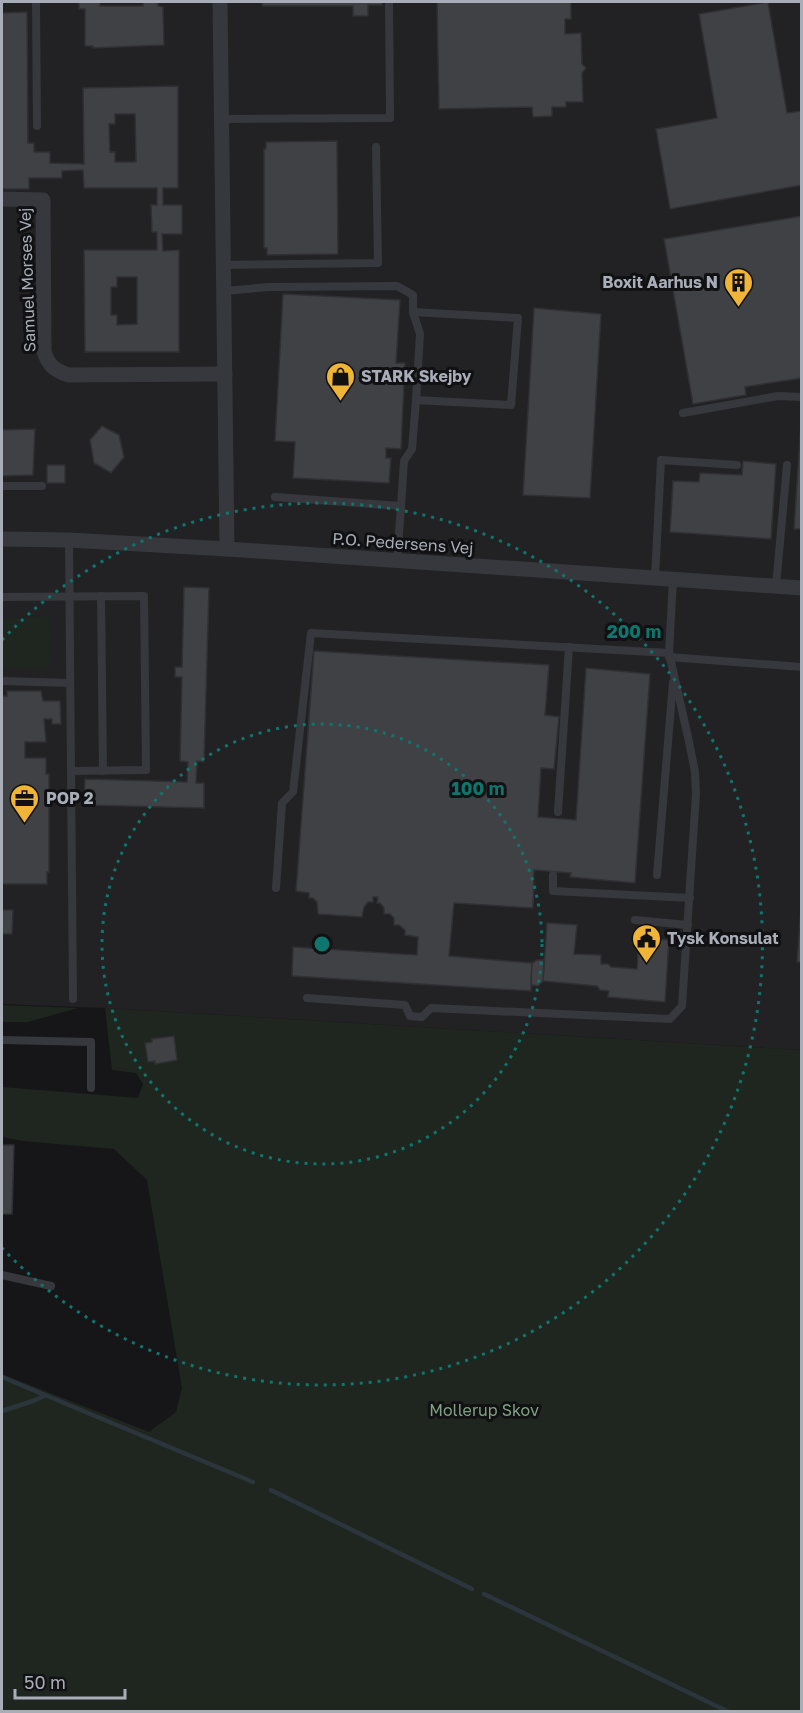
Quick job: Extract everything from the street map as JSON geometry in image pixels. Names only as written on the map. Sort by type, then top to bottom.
[{"type":"street","points":[[220,2],[227,549]]},
{"type":"street","name":"Samuel Morses Vej","points":[[2,200],[43,200],[44,351],[48,363],[56,371],[68,375],[225,374]]},
{"type":"street","name":"P.O. Pedersens Vej","points":[[2,539],[69,540],[227,549],[801,588]]},
{"type":"lane","points":[[36,2],[37,126]]},
{"type":"lane","points":[[222,119],[390,118],[389,2]]},
{"type":"lane","points":[[224,265],[378,263],[376,147]]},
{"type":"lane","points":[[224,291],[269,287],[397,286],[413,295],[413,312],[420,334],[412,449],[404,462],[397,560]]},
{"type":"lane","points":[[413,312],[518,318],[512,405],[416,400]]},
{"type":"lane","points":[[683,413],[778,396],[801,397]]},
{"type":"lane","points":[[655,578],[661,460],[737,465]]},
{"type":"lane","points":[[776,586],[787,465]]},
{"type":"lane","points":[[2,486],[42,486]]},
{"type":"lane","points":[[275,497],[401,506]]},
{"type":"lane","points":[[69,540],[74,999]]},
{"type":"lane","points":[[308,998],[405,1005],[410,1016],[423,1017],[431,1008],[670,1019],[682,1006],[696,794],[694,772],[669,655],[673,579]]},
{"type":"lane","points":[[101,596],[103,771]]},
{"type":"lane","points":[[2,597],[144,596],[146,770],[71,771]]},
{"type":"lane","points":[[276,888],[282,803],[293,792],[311,633],[569,647],[801,667]]},
{"type":"lane","points":[[558,812],[569,647]]},
{"type":"lane","points":[[657,875],[674,675]]},
{"type":"lane","points":[[2,681],[70,683]]},
{"type":"lane","points":[[553,875],[553,891],[690,898]]},
{"type":"lane","points":[[635,920],[688,924]]},
{"type":"lane","points":[[2,1040],[91,1042],[91,1088]]},
{"type":"lane","points":[[2,1275],[51,1286]]},
{"type":"shaded area","points":[[2,2],[801,2],[801,1050],[105,1008],[2,1004]]},
{"type":"green space","points":[[49,616],[50,667],[2,669],[2,619]]},
{"type":"green space","points":[[2,1005],[78,1008],[28,1022],[2,1022]]},
{"type":"green space","name":"Mollerup Skov","points":[[105,1008],[801,1050],[801,1711],[2,1711],[2,1374],[149,1432],[176,1412],[182,1388],[147,1180],[114,1149],[2,1137],[2,1087],[138,1098],[143,1084],[136,1073],[112,1070]]},
{"type":"building","points":[[79,2],[100,2],[100,6],[143,6],[143,2],[158,2],[158,6],[163,7],[164,45],[93,48],[93,46],[85,46],[85,9],[79,9]]},
{"type":"building","points":[[261,2],[382,2],[382,5],[368,5],[368,16],[353,16],[353,6],[263,6]]},
{"type":"building","points":[[437,2],[571,2],[571,19],[565,19],[565,34],[581,33],[582,64],[586,68],[582,73],[583,102],[566,102],[566,107],[552,107],[552,116],[533,117],[532,107],[439,109]]},
{"type":"building","points":[[768,2],[787,113],[802,111],[802,185],[670,209],[656,129],[717,118],[699,14]]},
{"type":"building","points":[[27,12],[28,143],[34,143],[34,152],[50,152],[50,163],[84,164],[83,88],[178,86],[178,188],[163,188],[163,205],[182,205],[182,234],[162,234],[163,251],[179,250],[179,352],[85,352],[84,250],[157,250],[157,232],[152,232],[151,205],[157,205],[157,188],[84,188],[83,170],[62,171],[62,178],[29,178],[29,189],[2,189],[2,13]],"holes":[[[115,114],[135,114],[136,162],[115,162],[115,152],[110,152],[109,124],[115,124]],[[117,277],[137,277],[137,324],[117,325],[117,315],[111,315],[111,287],[117,287]]]},
{"type":"building","points":[[337,141],[338,254],[267,255],[267,248],[264,248],[264,149],[266,149],[266,142]]},
{"type":"building","name":"Boxit Aarhus N","points":[[802,216],[802,378],[745,387],[746,395],[693,404],[664,239]]},
{"type":"building","name":"STARK Skejby","points":[[283,294],[400,300],[396,363],[405,363],[401,449],[386,448],[386,458],[391,458],[389,483],[293,478],[295,442],[275,441]]},
{"type":"building","points":[[534,308],[601,314],[590,498],[523,495]]},
{"type":"building","points":[[801,422],[802,529],[794,529]]},
{"type":"building","points":[[102,426],[119,435],[124,457],[111,473],[94,463],[90,440]]},
{"type":"building","points":[[35,429],[33,475],[2,476],[2,430]]},
{"type":"building","points":[[743,461],[776,464],[771,539],[670,532],[673,481],[699,482],[700,473],[742,475]]},
{"type":"building","points":[[47,465],[65,465],[65,483],[47,483]]},
{"type":"building","points":[[184,587],[209,588],[204,762],[197,761],[196,783],[204,783],[204,808],[84,805],[85,779],[187,782],[188,762],[180,761],[182,677],[175,677],[175,667],[182,667]]},
{"type":"building","points":[[314,651],[549,665],[545,715],[559,717],[554,769],[541,768],[538,817],[576,820],[586,668],[650,674],[635,883],[570,877],[571,873],[534,870],[533,908],[454,903],[449,956],[532,963],[531,991],[292,976],[293,947],[417,955],[418,937],[405,935],[405,930],[399,925],[394,925],[394,918],[390,914],[384,914],[384,908],[377,903],[378,897],[373,897],[373,902],[368,902],[364,907],[362,917],[318,914],[317,902],[309,898],[309,893],[296,891]]},
{"type":"building","name":"POP 2","points":[[7,691],[41,691],[43,701],[60,701],[61,724],[52,724],[52,719],[44,719],[46,742],[25,742],[25,758],[46,758],[46,774],[49,774],[47,884],[2,884],[2,696],[7,696]]},
{"type":"building","points":[[802,893],[802,962],[797,962]]},
{"type":"building","points":[[2,910],[13,910],[12,934],[2,934]]},
{"type":"building","points":[[547,923],[577,925],[574,954],[601,955],[601,964],[608,964],[611,967],[637,969],[639,938],[669,940],[665,1002],[608,997],[609,991],[600,990],[597,986],[543,981]]},
{"type":"building","points":[[544,960],[543,981],[538,986],[531,985],[532,963]]},
{"type":"building","points":[[174,1036],[177,1060],[155,1064],[155,1061],[148,1062],[145,1043],[152,1042],[152,1039]]},
{"type":"building","points":[[2,1145],[14,1145],[12,1214],[2,1214]]},
{"type":"waterway","points":[[2,1377],[253,1482]]},
{"type":"waterway","points":[[2,1411],[44,1396]]},
{"type":"waterway","points":[[271,1490],[472,1589]]},
{"type":"waterway","points":[[484,1594],[729,1712]]},
{"type":"place","name":"Boxit Aarhus N","points":[[739,308]]},
{"type":"place","name":"STARK Skejby","points":[[340,402]]},
{"type":"place","name":"POP 2","points":[[25,824]]},
{"type":"place","name":"Tysk Konsulat","points":[[646,964]]}]
